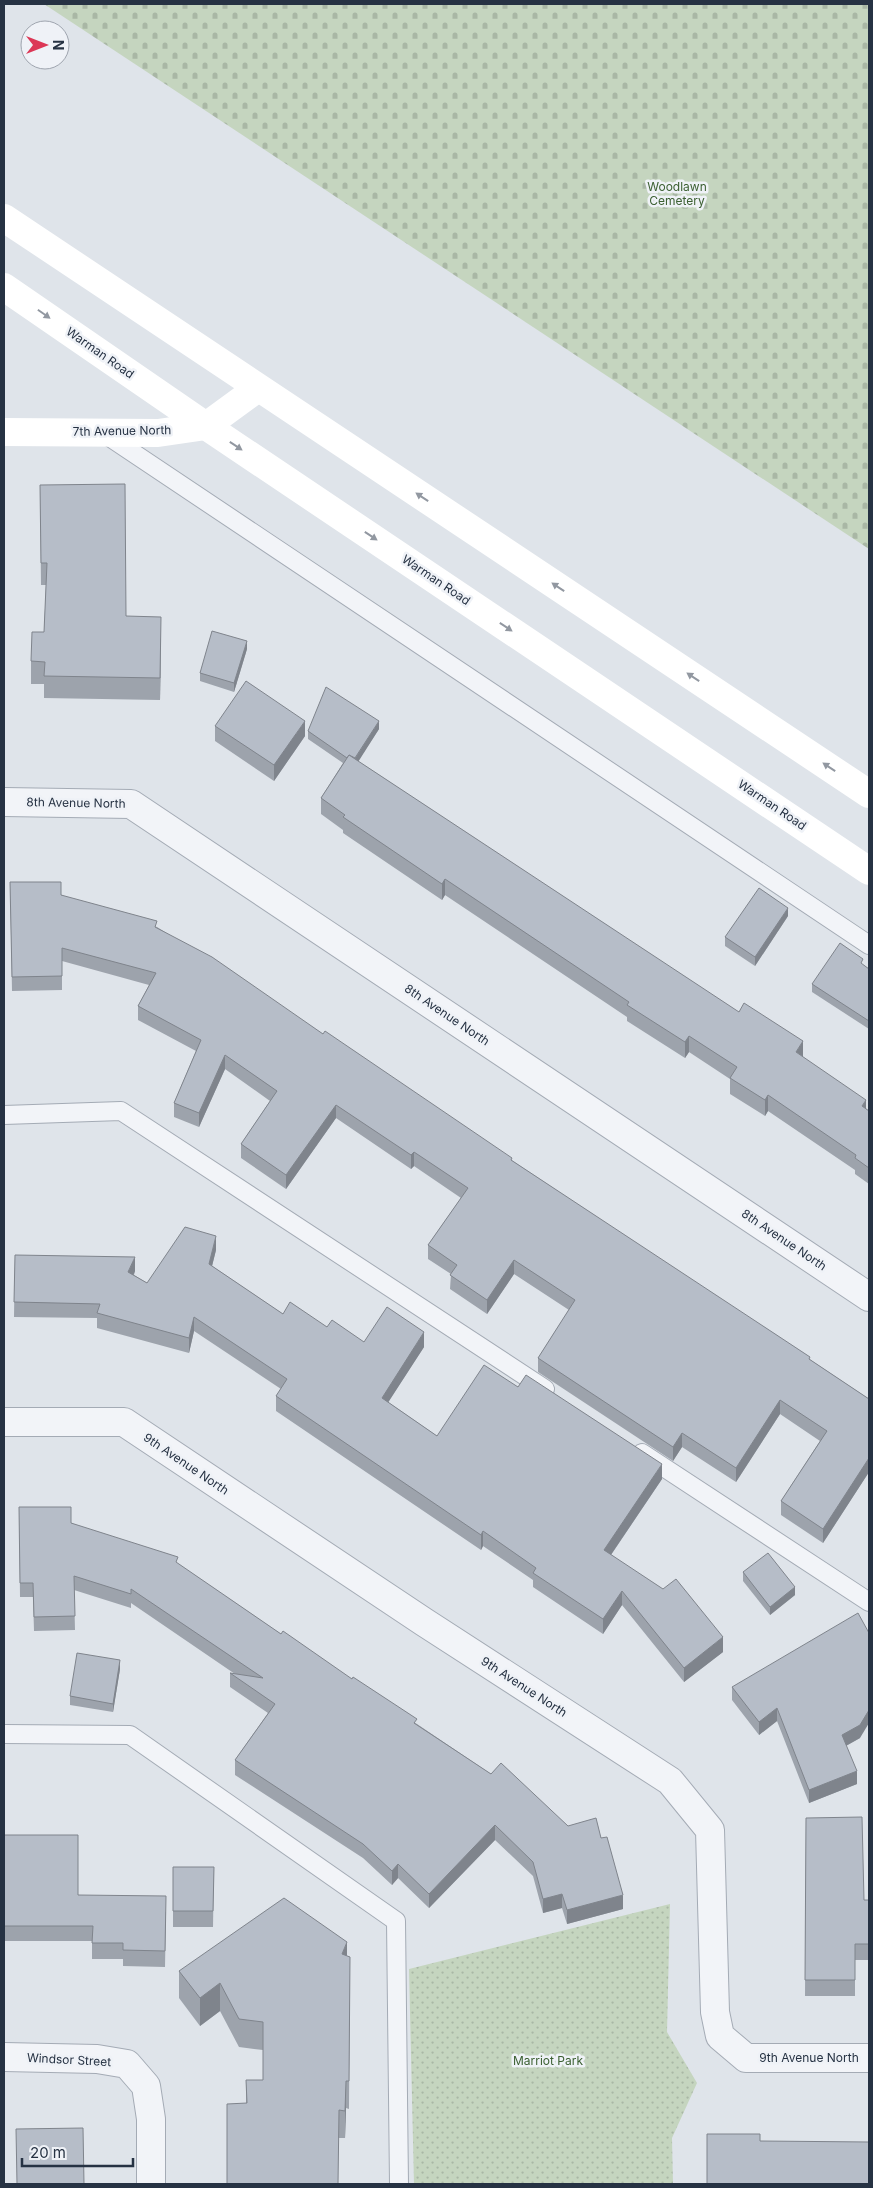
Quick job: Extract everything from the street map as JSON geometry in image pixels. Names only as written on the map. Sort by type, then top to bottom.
[{"type":"main road","points":[[4,218],[869,794]]},
{"type":"main road","name":"Warman Road","points":[[4,286],[206,426],[869,870]]},
{"type":"main road","name":"7th Avenue North","points":[[4,432],[158,433],[206,426],[258,388]]},
{"type":"street","name":"8th Avenue North","points":[[4,802],[131,804],[869,1297]]},
{"type":"street","name":"9th Avenue North","points":[[4,1422],[124,1422],[424,1622],[670,1781],[710,1830],[715,2012],[720,2036],[746,2058],[869,2058]]},
{"type":"street","name":"Windsor Street","points":[[4,2057],[97,2059],[127,2064],[146,2086],[151,2119],[151,2184]]},
{"type":"lane","points":[[102,433],[869,945]]},
{"type":"lane","points":[[4,1115],[121,1111],[562,1400]]},
{"type":"lane","points":[[628,1444],[869,1602]]},
{"type":"lane","points":[[4,1734],[130,1735],[396,1921],[399,2184]]},
{"type":"green space","name":"Woodlawn Cemetery","points":[[44,4],[869,4],[869,549],[70,20]]},
{"type":"green space","name":"Marriot Park","points":[[670,1904],[667,2032],[697,2083],[672,2138],[673,2184],[414,2184],[409,1969]]},
{"type":"building","points":[[125,484],[126,616],[161,617],[160,678],[44,676],[45,662],[31,661],[32,632],[44,632],[47,563],[41,563],[40,485]]},
{"type":"building","points":[[212,631],[247,641],[234,683],[200,673]]},
{"type":"building","points":[[246,681],[305,721],[274,765],[215,726]]},
{"type":"building","points":[[326,687],[379,721],[355,758],[349,755],[347,758],[308,731]]},
{"type":"building","points":[[349,755],[739,1012],[744,1003],[803,1041],[796,1052],[866,1100],[862,1106],[869,1111],[869,1168],[855,1158],[856,1155],[768,1095],[765,1100],[730,1078],[737,1067],[689,1036],[685,1042],[627,1005],[629,1002],[445,879],[442,884],[343,817],[345,815],[321,798]]},
{"type":"building","points":[[10,882],[61,882],[61,895],[157,921],[155,927],[212,957],[323,1034],[325,1031],[512,1158],[511,1160],[810,1357],[809,1359],[869,1399],[869,1458],[823,1529],[781,1501],[827,1431],[780,1400],[736,1468],[682,1433],[673,1447],[538,1358],[575,1300],[514,1260],[487,1300],[450,1275],[457,1265],[428,1245],[468,1188],[414,1152],[411,1155],[336,1105],[286,1175],[241,1144],[277,1091],[225,1055],[199,1113],[174,1103],[201,1040],[138,1006],[156,973],[62,948],[62,976],[12,977]]},
{"type":"building","points":[[759,888],[788,908],[755,957],[725,937]]},
{"type":"building","points":[[840,943],[863,959],[861,963],[869,969],[869,1021],[812,984]]},
{"type":"building","points":[[185,1227],[216,1236],[209,1264],[283,1314],[290,1302],[327,1327],[332,1320],[364,1342],[387,1307],[424,1332],[382,1398],[437,1436],[484,1365],[518,1387],[526,1375],[662,1464],[604,1550],[663,1589],[676,1579],[723,1637],[684,1668],[622,1591],[603,1619],[533,1573],[536,1568],[483,1531],[481,1535],[276,1396],[287,1379],[194,1317],[189,1338],[97,1313],[100,1304],[14,1302],[15,1255],[135,1257],[128,1272],[147,1283]]},
{"type":"building","points":[[19,1507],[71,1507],[71,1523],[178,1557],[176,1562],[281,1634],[283,1631],[352,1679],[353,1677],[417,1719],[414,1723],[491,1774],[501,1763],[568,1826],[596,1818],[601,1838],[607,1837],[623,1895],[567,1910],[562,1894],[543,1899],[533,1862],[495,1825],[429,1894],[398,1864],[392,1871],[363,1844],[235,1760],[275,1704],[230,1673],[263,1678],[131,1589],[131,1594],[74,1576],[75,1616],[34,1617],[33,1583],[20,1583]]},
{"type":"building","points":[[768,1553],[795,1587],[770,1607],[743,1572]]},
{"type":"building","points":[[858,1613],[869,1633],[869,1710],[860,1725],[842,1735],[857,1771],[809,1790],[777,1708],[759,1722],[732,1687]]},
{"type":"building","points":[[77,1653],[120,1660],[113,1704],[70,1696]]},
{"type":"building","points":[[862,1817],[864,1900],[869,1900],[869,1944],[855,1944],[855,1980],[805,1980],[806,1818]]},
{"type":"building","points":[[4,1835],[78,1835],[78,1895],[166,1896],[165,1951],[123,1950],[123,1943],[92,1943],[93,1926],[4,1926]]},
{"type":"building","points":[[173,1867],[214,1867],[213,1911],[173,1911]]},
{"type":"building","points":[[284,1898],[347,1942],[342,1954],[350,1957],[349,2081],[346,2081],[345,2111],[339,2110],[338,2184],[227,2184],[227,2104],[247,2103],[246,2080],[263,2080],[263,2022],[239,2019],[220,1983],[200,1998],[179,1971]]},
{"type":"building","points":[[83,2128],[84,2184],[17,2184],[16,2129]]},
{"type":"building","points":[[707,2134],[760,2134],[760,2141],[869,2142],[869,2184],[707,2184]]}]
